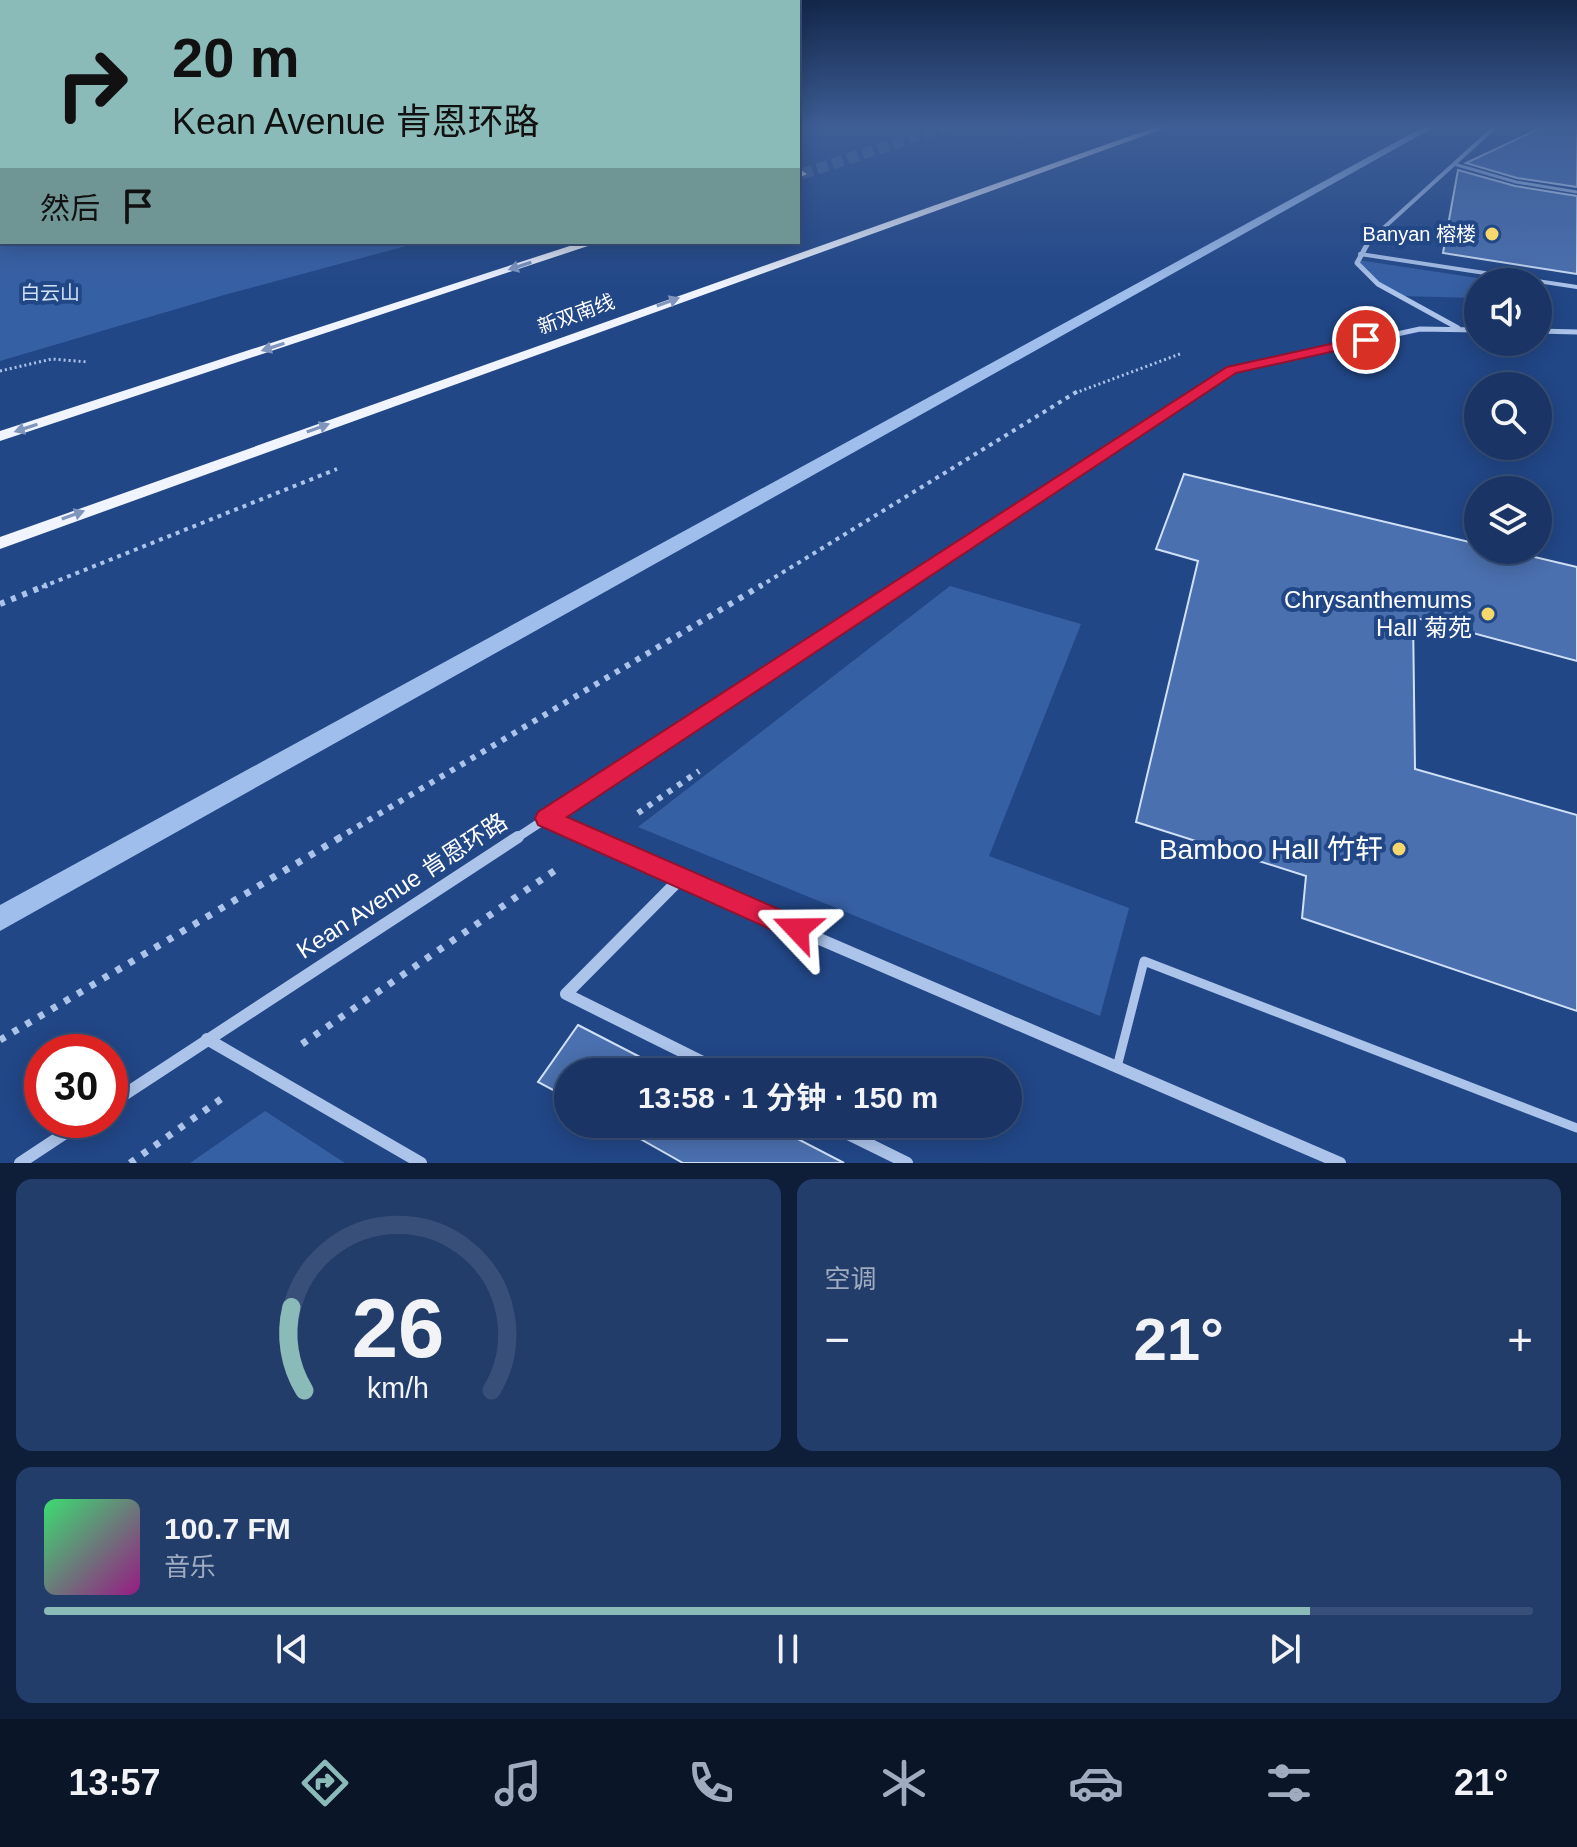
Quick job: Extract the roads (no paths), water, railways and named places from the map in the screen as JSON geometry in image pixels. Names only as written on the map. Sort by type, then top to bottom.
[{"type":"main road","name":"新双南线","points":[[0,543],[1014,180]]},
{"type":"main road","points":[[0,436],[588,244]]},
{"type":"street","points":[[1436,180],[1371,238],[1357,263],[1378,284],[1463,330]]},
{"type":"street","name":"Kean Avenue 肯恩环路","points":[[128,1092],[1231,370],[1420,329],[1463,330]]},
{"type":"street","points":[[1552,331],[1577,332]]},
{"type":"street","points":[[546,818],[680,879],[1340,1163]]},
{"type":"street","points":[[680,879],[566,994],[695,1058]]},
{"type":"street","points":[[207,1039],[421,1163]]},
{"type":"street","points":[[20,1163],[58,1138]]},
{"type":"street","points":[[856,1138],[907,1163]]},
{"type":"lane","points":[[1510,180],[1577,192]]},
{"type":"lane","points":[[1360,254],[1577,287]]},
{"type":"lane","points":[[1117,1067],[1144,961],[1577,1128]]},
{"type":"waterway","points":[[0,919],[1333,180]]},
{"type":"place","name":"Banyan 榕楼","points":[[1492,234]]},
{"type":"place","name":"Chrysanthemums Hall 菊苑","points":[[1488,614]]},
{"type":"place","name":"Bamboo Hall 竹轩","points":[[1399,849]]},
{"type":"park label","name":"白云山","points":[[50,293]]}]
